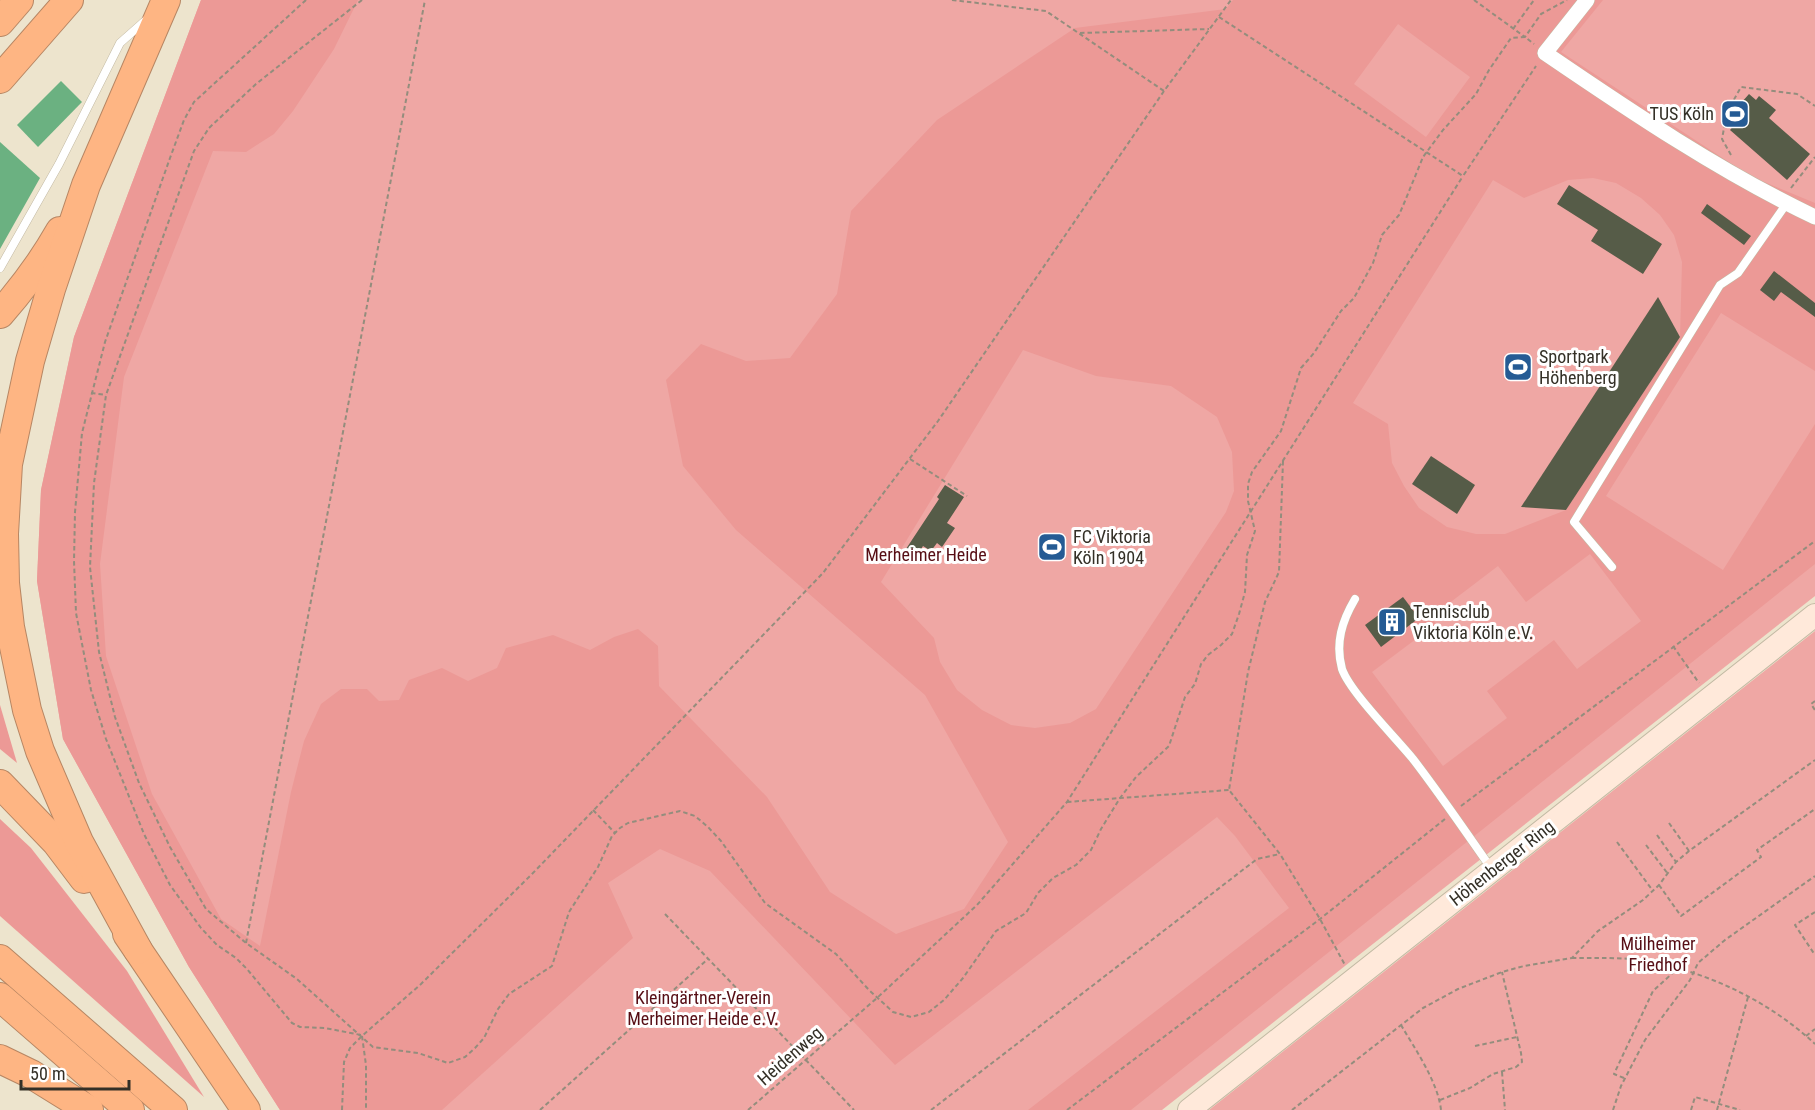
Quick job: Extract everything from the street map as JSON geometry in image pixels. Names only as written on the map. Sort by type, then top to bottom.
[{"type":"highway","points":[[0,22],[20,0]]},
{"type":"highway","points":[[0,79],[69,0]]},
{"type":"highway","points":[[138,950],[79,842],[40,752],[18,672],[10,627],[5,583],[4,534],[8,464],[30,361],[51,289],[86,185],[166,0]]},
{"type":"highway","points":[[0,314],[51,247],[86,185]]},
{"type":"highway","points":[[0,784],[56,842],[138,950],[246,1110]]},
{"type":"highway","points":[[0,959],[173,1110]]},
{"type":"highway","points":[[0,997],[130,1110]]},
{"type":"highway","points":[[0,1059],[31,1074],[89,1110]]},
{"type":"street","points":[[1587,0],[1545,53],[1659,128],[1725,168],[1815,217]]},
{"type":"street","name":"Höhenberger Ring","points":[[1189,1110],[1815,615]]},
{"type":"lane","points":[[0,268],[59,164],[120,43],[166,0]]},
{"type":"lane","points":[[1612,567],[1574,522],[1720,285],[1738,273],[1785,201]]},
{"type":"lane","points":[[1355,599],[1344,618],[1338,643],[1343,670],[1351,686],[1413,760],[1493,870]]},
{"type":"path","points":[[306,0],[194,102],[184,120],[105,342],[82,433],[75,512],[76,613],[91,690],[115,764],[144,834],[170,885],[201,928],[217,945],[247,969],[292,1023],[300,1027],[325,1028],[362,1036]]},
{"type":"path","points":[[362,0],[256,84],[209,128],[194,152],[106,395],[94,483],[90,567],[99,652],[115,717],[139,783],[170,848],[206,909],[246,943],[297,979],[373,1047],[418,1053],[448,1063],[465,1057],[484,1038],[498,1009],[509,994],[552,966],[569,912],[591,878],[615,833],[628,823],[680,811],[695,816],[721,841],[765,903],[836,954],[893,1012],[911,1017],[929,1012],[944,1000],[963,978],[996,931],[1026,913],[1038,893],[1053,878],[1076,865],[1091,850],[1120,798],[1136,777],[1169,746],[1185,697],[1195,684],[1201,664],[1232,634],[1245,592],[1247,555],[1255,531],[1248,501],[1248,484],[1252,472],[1277,439],[1301,368],[1314,353],[1341,311],[1354,298],[1373,263],[1382,235],[1402,208],[1426,152],[1476,94],[1511,38],[1525,37]]},
{"type":"path","points":[[246,943],[425,0]]},
{"type":"path","points":[[952,0],[1046,11],[1164,91]]},
{"type":"path","points":[[342,1110],[344,1062],[350,1048],[421,984],[823,573],[938,421],[1164,91],[1231,0]]},
{"type":"path","points":[[1474,0],[1545,53]]},
{"type":"path","points":[[1513,28],[1534,0]]},
{"type":"path","points":[[1525,37],[1541,14],[1567,0]]},
{"type":"path","points":[[1219,17],[1463,176]]},
{"type":"path","points":[[1080,33],[1209,29]]},
{"type":"path","name":"Heidenweg","points":[[748,1110],[877,998],[976,905],[1067,802],[1463,176],[1545,53]]},
{"type":"path","points":[[1725,168],[1732,156],[1722,139],[1727,112],[1741,87],[1797,94],[1815,106]]},
{"type":"path","points":[[1785,201],[1815,157]]},
{"type":"path","points":[[91,393],[106,395]]},
{"type":"path","points":[[909,459],[967,496]]},
{"type":"path","points":[[1283,459],[1279,572],[1265,602],[1248,672],[1229,790],[1280,854],[1320,919],[1354,981]]},
{"type":"path","points":[[1067,1110],[1320,919],[1452,813],[1815,541]]},
{"type":"path","points":[[1673,646],[1711,698]]},
{"type":"path","points":[[1815,701],[1811,704],[1815,710]]},
{"type":"path","points":[[1572,958],[1598,931],[1653,891],[1676,862],[1689,851],[1815,760]]},
{"type":"path","points":[[1067,802],[1229,790]]},
{"type":"path","points":[[1659,885],[1681,916],[1761,857],[1757,850],[1815,809]]},
{"type":"path","points":[[593,810],[615,833]]},
{"type":"path","points":[[1669,823],[1689,851]]},
{"type":"path","points":[[1657,835],[1676,862]]},
{"type":"path","points":[[1617,842],[1653,891]]},
{"type":"path","points":[[1646,845],[1668,874]]},
{"type":"path","points":[[931,1110],[1257,859],[1280,854]]},
{"type":"path","points":[[1613,1110],[1625,1078],[1646,1040],[1690,980],[1698,963],[1725,940],[1815,876]]},
{"type":"path","points":[[1815,912],[1795,925],[1815,955]]},
{"type":"path","points":[[665,914],[854,1110]]},
{"type":"path","points":[[1292,1110],[1401,1024],[1443,996],[1502,972],[1572,958],[1645,961],[1692,973],[1748,997],[1815,1044]]},
{"type":"path","points":[[540,1110],[708,959]]},
{"type":"path","points":[[1625,1078],[1614,1074],[1653,991],[1677,969]]},
{"type":"path","points":[[1440,1100],[1470,1088],[1493,1074],[1516,1067],[1521,1062],[1502,972]]},
{"type":"path","points":[[1717,1110],[1748,997]]},
{"type":"path","points":[[1401,1024],[1440,1100],[1441,1110]]},
{"type":"path","points":[[1806,1036],[1815,1029]]},
{"type":"path","points":[[362,1036],[366,1065],[366,1110]]},
{"type":"path","points":[[1475,1046],[1517,1037]]},
{"type":"path","points":[[1502,1072],[1505,1110]]},
{"type":"path","points":[[1691,1110],[1695,1097],[1740,1110]]},
{"type":"green space","name":"Merheimer Heide","points":[[201,0],[1815,0],[1815,596],[1162,1110],[280,1110],[189,967],[63,739],[37,581],[41,490],[74,337]]},
{"type":"green space","name":"Mülheimer Friedhof","points":[[1815,631],[1815,1110],[1209,1110]]},
{"type":"shaded area","points":[[201,0],[358,0],[334,49],[293,111],[274,134],[246,152],[213,151],[124,377],[100,564],[106,656],[152,794],[221,919],[260,946],[291,792],[304,741],[321,704],[341,689],[367,689],[379,701],[399,700],[409,680],[442,668],[468,681],[497,668],[506,648],[553,635],[590,650],[614,637],[638,629],[658,646],[659,686],[767,797],[830,892],[896,934],[964,909],[1008,842],[925,695],[736,530],[683,466],[666,380],[701,344],[746,361],[790,358],[837,294],[851,211],[937,120],[1075,28],[1226,9],[1233,0],[1603,0],[1561,52],[1750,176],[1815,203],[1815,371],[1721,313],[1606,496],[1723,570],[1815,424],[1815,564],[1131,1110],[1028,1110],[1289,908],[1235,836],[1217,817],[895,1065],[710,871],[660,849],[608,883],[633,938],[442,1110],[280,1110],[189,967],[63,739],[37,581],[41,490],[74,337]],"holes":[[[1398,24],[1470,77],[1426,137],[1354,84]],[[1593,178],[1616,183],[1641,198],[1660,215],[1674,235],[1682,262],[1680,337],[1566,510],[1505,534],[1476,534],[1447,527],[1419,508],[1404,486],[1392,463],[1388,424],[1353,403],[1493,180],[1524,198],[1568,180]],[[1023,350],[1096,376],[1171,386],[1217,417],[1232,452],[1234,491],[1226,512],[1096,709],[1070,723],[1035,728],[1011,725],[982,710],[957,690],[940,662],[934,638],[881,582]],[[1590,554],[1641,621],[1577,669],[1554,640],[1487,691],[1507,718],[1443,766],[1372,672],[1436,624],[1431,617],[1498,566],[1526,602]]]},
{"type":"shaded area","points":[[61,81],[82,102],[38,147],[17,125]]},
{"type":"shaded area","points":[[0,142],[40,178],[0,249]]},
{"type":"shaded area","points":[[0,705],[17,763],[0,749]]},
{"type":"shaded area","points":[[0,819],[31,848],[127,971],[204,1097],[0,916]]},
{"type":"building","points":[[1749,94],[1756,100],[1759,96],[1776,110],[1769,118],[1810,154],[1787,180],[1730,130],[1741,117],[1734,111]]},
{"type":"building","points":[[1569,185],[1662,244],[1643,274],[1591,241],[1598,230],[1557,204]]},
{"type":"building","points":[[1707,204],[1751,236],[1744,245],[1701,213]]},
{"type":"building","points":[[1774,271],[1815,303],[1815,317],[1781,292],[1774,301],[1760,290]]},
{"type":"building","points":[[1658,297],[1680,337],[1566,510],[1521,507]]},
{"type":"building","points":[[1431,456],[1475,485],[1457,514],[1412,484]]},
{"type":"building","points":[[945,485],[964,497],[947,523],[955,528],[942,547],[937,543],[931,551],[923,546],[915,559],[904,552],[939,499],[937,497]]},
{"type":"building","name":"Tennisclub Viktoria Köln e.V.","points":[[1403,597],[1419,618],[1381,647],[1365,625]]},
{"type":"place","name":"TUS Köln","points":[[1735,114]]},
{"type":"place","name":"Sportpark Höhenberg","points":[[1518,367]]},
{"type":"place","name":"FC Viktoria Köln 1904","points":[[1052,547]]},
{"type":"place","name":"Tennisclub Viktoria Köln e.V.","points":[[1392,622]]},
{"type":"park label","name":"Kleingärtner-Verein Merheimer Heide e.V.","points":[[703,1008]]}]
